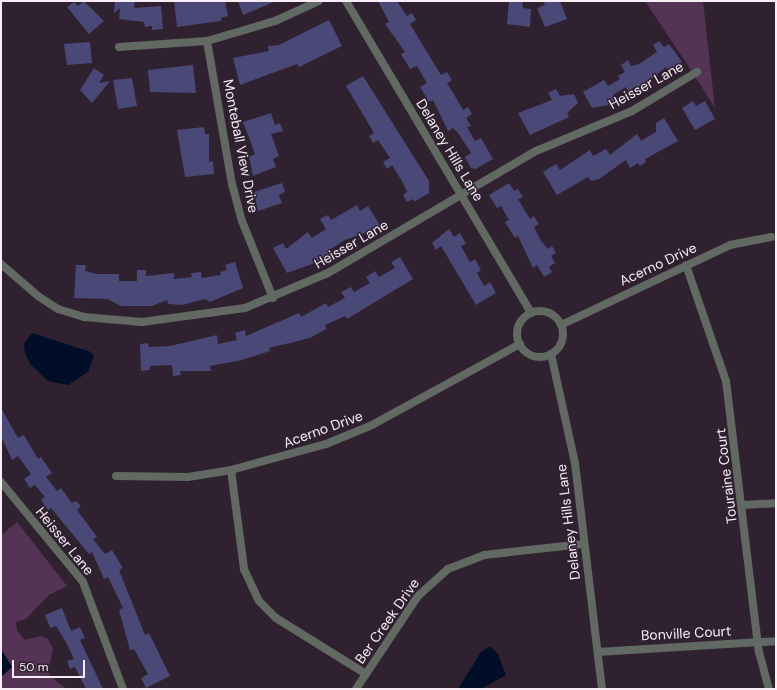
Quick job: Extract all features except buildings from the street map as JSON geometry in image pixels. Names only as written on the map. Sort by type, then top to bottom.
[{"type":"street","points":[[118,48],[207,41],[269,23],[319,1]]},
{"type":"street","name":"Delaney Hills Lane","points":[[346,1],[531,313]]},
{"type":"street","name":"Monteball View Drive","points":[[207,41],[232,184],[242,221],[273,298]]},
{"type":"street","name":"Heisser Lane","points":[[1,264],[58,309],[110,321],[193,317],[245,308],[273,298],[334,270],[461,194],[556,140],[632,111],[697,72]]},
{"type":"street","name":"Acerno Drive","points":[[561,325],[730,245],[771,237]]},
{"type":"street","name":"Touraine Court","points":[[686,265],[726,381],[758,643],[769,689]]},
{"type":"street","points":[[531,313],[550,314],[561,325],[561,343],[551,354],[536,357],[520,344],[518,328],[531,313]]},
{"type":"street","name":"Acerno Drive","points":[[116,476],[174,478],[231,470],[326,444],[372,425],[520,344]]},
{"type":"street","name":"Delaney Hills Lane","points":[[551,354],[575,463],[602,689]]},
{"type":"street","points":[[231,470],[244,569],[258,601],[276,618],[366,674]]},
{"type":"street","name":"Heisser Lane","points":[[1,482],[83,582],[123,689]]},
{"type":"street","points":[[742,505],[776,503]]},
{"type":"street","name":"Ber Creek Drive","points":[[356,689],[418,596],[448,569],[484,555],[584,544]]},
{"type":"street","name":"Bonville Court","points":[[598,652],[776,641]]},
{"type":"shaded area","points":[[645,1],[703,1],[715,108],[683,58]]},
{"type":"shaded area","points":[[17,522],[67,586],[49,595],[26,619],[16,622],[17,631],[25,640],[40,636],[48,639],[53,649],[48,670],[50,676],[67,689],[1,689],[1,677],[12,667],[1,649],[1,535]]},
{"type":"water","points":[[32,333],[91,352],[94,356],[88,372],[68,385],[48,381],[30,364],[25,353],[24,344]]},
{"type":"water","points":[[490,646],[498,654],[506,675],[481,689],[458,689],[481,652]]},
{"type":"water","points":[[1,649],[12,667],[1,677]]}]
